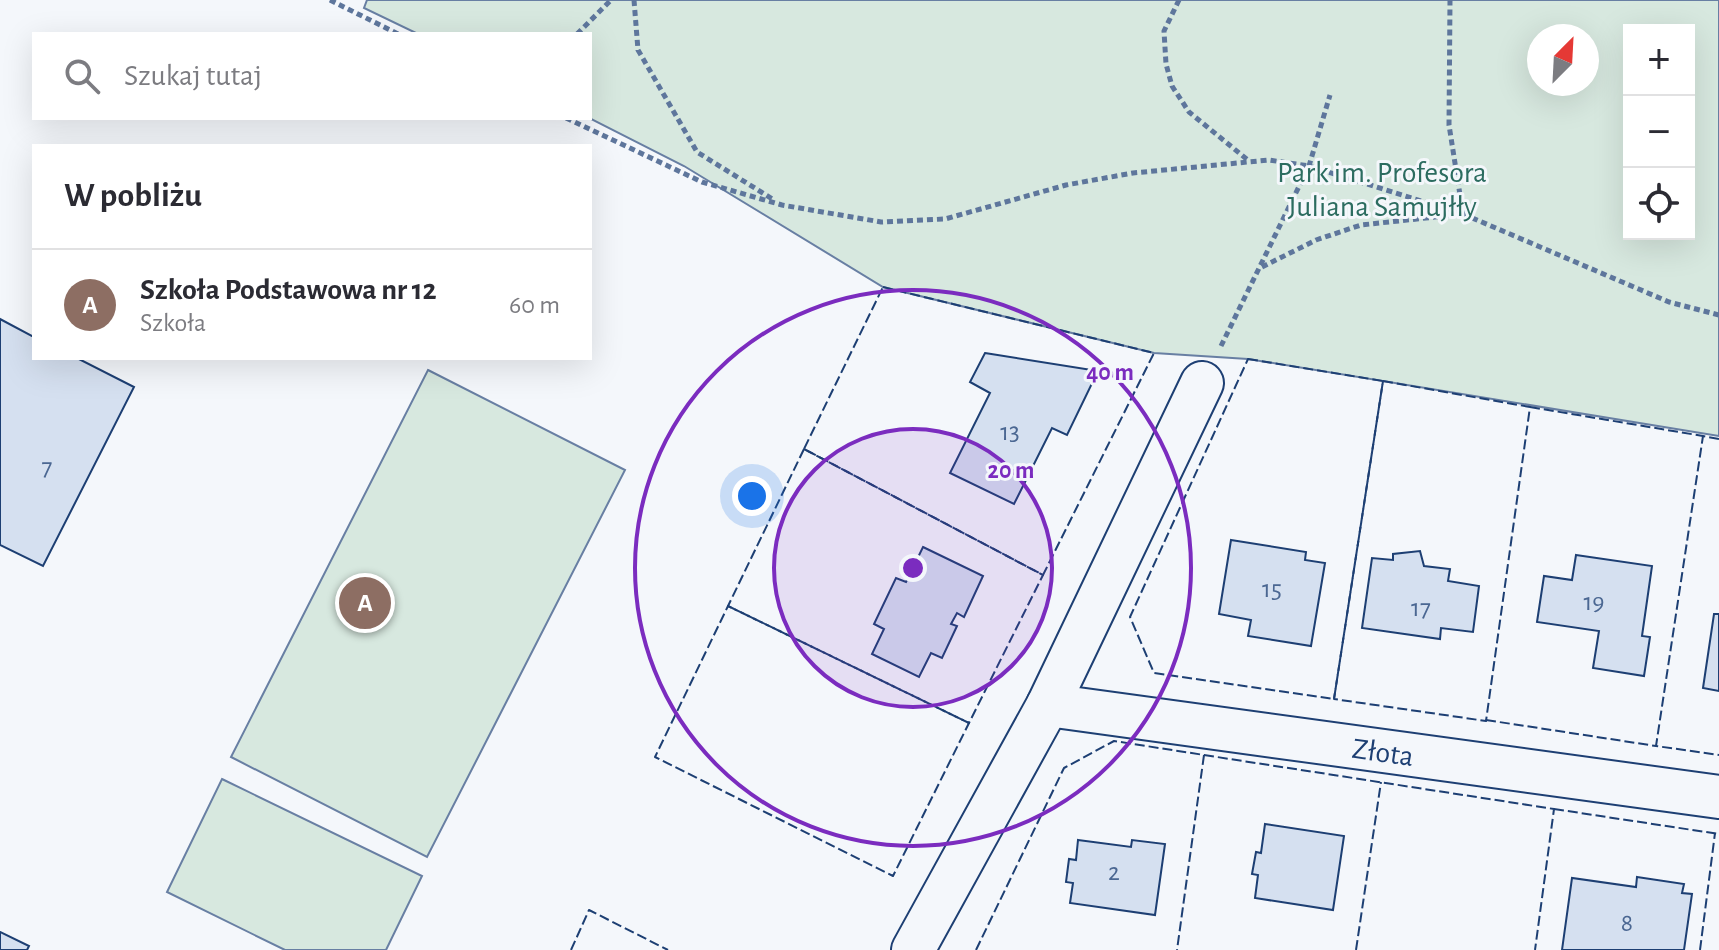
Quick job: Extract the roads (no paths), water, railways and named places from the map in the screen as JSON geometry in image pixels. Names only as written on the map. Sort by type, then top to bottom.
[{"type":"street","points":[[913,950],[1048,705],[1202,383]]},
{"type":"street","name":"Złota","points":[[1048,705],[1719,797]]},
{"type":"place","name":"Szkoła Podstawowa nr 12","points":[[365,603]]},
{"type":"park label","name":"Park im. Profesora Juliana Samujłły","points":[[1382,189]]}]
